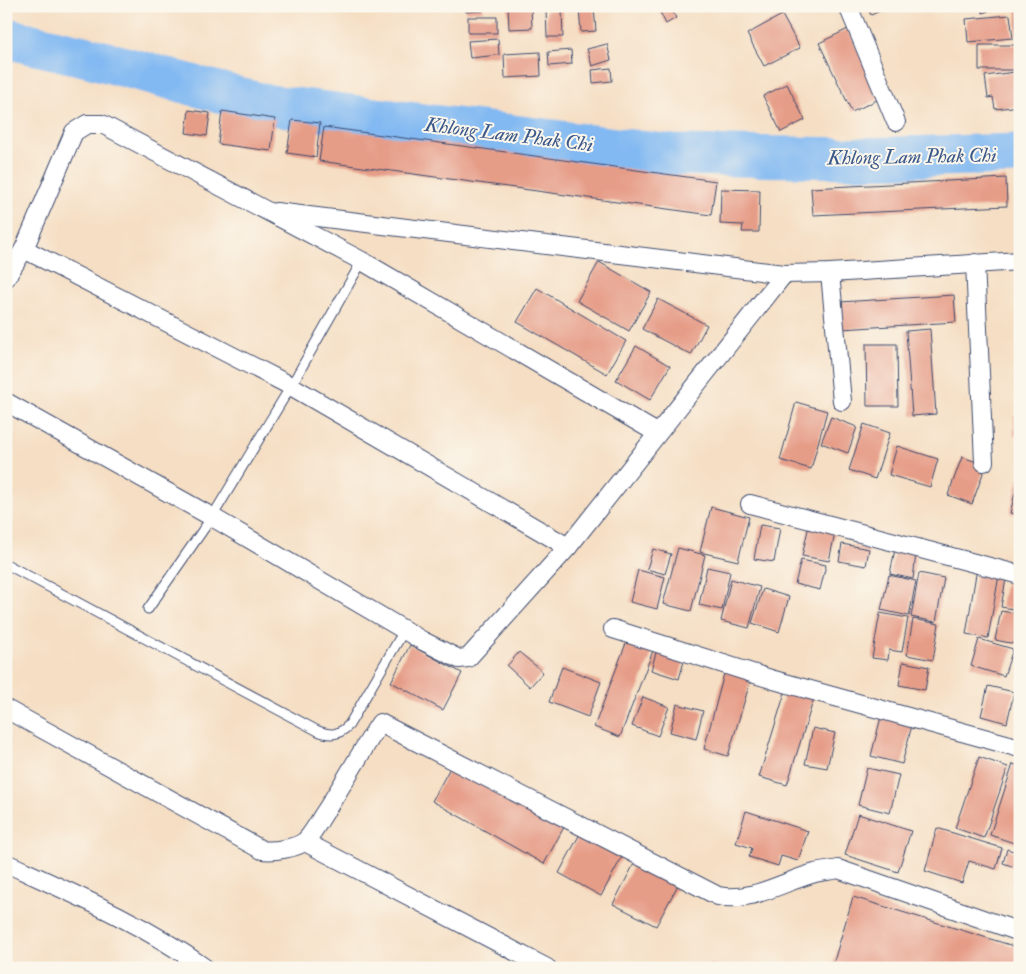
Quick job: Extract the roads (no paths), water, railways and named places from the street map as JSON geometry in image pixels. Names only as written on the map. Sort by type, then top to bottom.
[{"type":"street","points":[[848,6],[896,122]]},
{"type":"street","points":[[6,278],[24,249],[74,132],[87,124],[102,124],[362,261],[657,433]]},
{"type":"street","points":[[265,210],[784,274],[830,273],[1020,261]]},
{"type":"street","points":[[24,249],[292,386],[568,547]]},
{"type":"street","points":[[975,263],[984,462]]},
{"type":"street","points":[[830,273],[842,402]]},
{"type":"street","points":[[6,402],[212,517],[423,641],[459,658],[468,658],[568,547],[784,274]]},
{"type":"street","points":[[750,504],[1020,575]]},
{"type":"street","points":[[613,629],[774,680],[1020,748]]},
{"type":"street","points":[[6,709],[238,836],[256,848],[269,851],[305,842],[380,723],[718,896],[729,899],[756,894],[815,873],[838,869],[1020,932]]},
{"type":"street","points":[[305,842],[547,968]]},
{"type":"street","points":[[6,863],[90,902],[175,947],[205,968]]},
{"type":"lane","points":[[148,609],[212,517],[292,386],[362,261]]},
{"type":"lane","points":[[6,564],[318,731],[327,734],[343,732],[349,725],[405,629]]},
{"type":"waterway","name":"Khlong Lam Phak Chi","points":[[6,38],[88,57],[263,104],[673,155],[855,158],[1020,154]]}]
